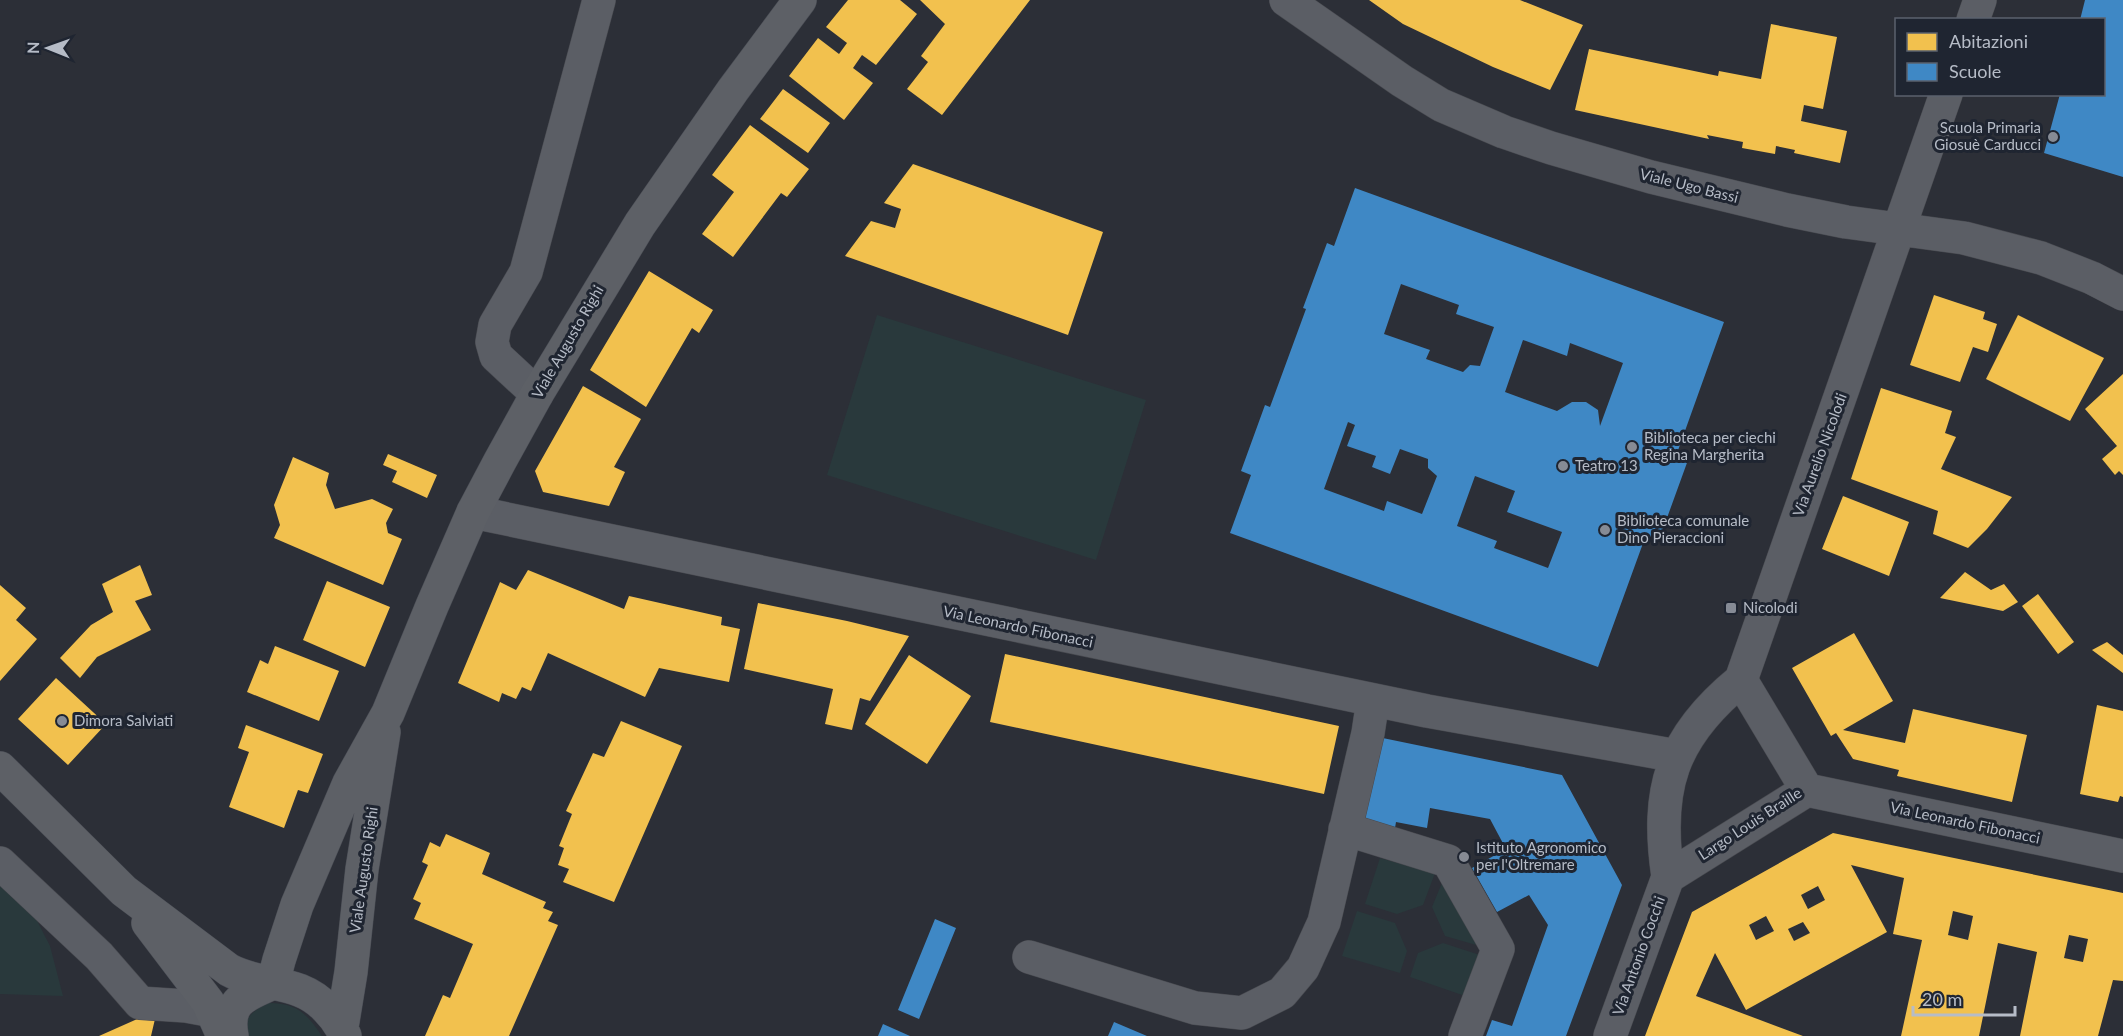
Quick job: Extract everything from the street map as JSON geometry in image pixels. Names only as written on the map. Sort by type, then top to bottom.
[{"type":"main road","name":"Viale Augusto Righi","points":[[273,983],[297,905],[358,763],[388,713],[473,512],[537,394],[640,224],[733,90],[800,0]]},
{"type":"main road","name":"Viale Augusto Righi","points":[[343,1032],[362,869],[388,713]]},
{"type":"main road","points":[[0,768],[124,891],[229,970],[243,977],[295,987],[308,993],[323,1004],[343,1032]]},
{"type":"main road","points":[[124,891],[223,1028],[239,1001],[250,992],[273,983]]},
{"type":"street","points":[[537,394],[496,356],[492,342],[495,326],[526,273],[599,0]]},
{"type":"street","name":"Viale Ugo Bassi","points":[[1286,0],[1419,92],[1457,112],[1504,132],[1651,177],[1827,218],[1964,238],[2041,258],[2092,278],[2123,294]]},
{"type":"street","points":[[1973,18],[1980,0]]},
{"type":"street","name":"Via Aurelio Nicolodi","points":[[1741,680],[1945,96]]},
{"type":"street","name":"Via Leonardo Fibonacci","points":[[473,512],[1373,700],[1677,756]]},
{"type":"street","points":[[1668,877],[1664,850],[1664,807],[1677,756],[1702,716],[1741,680]]},
{"type":"street","name":"Largo Louis Braille","points":[[1668,877],[1807,790],[1741,680]]},
{"type":"street","points":[[1029,957],[1194,1008],[1242,1013],[1282,993],[1304,968],[1324,922],[1368,733],[1373,700]]},
{"type":"street","name":"Via Leonardo Fibonacci","points":[[1807,790],[2123,856]]},
{"type":"street","points":[[1345,829],[1448,861],[1498,949],[1466,1036]]},
{"type":"street","points":[[0,863],[99,956],[140,1003],[186,1006],[223,1028]]},
{"type":"street","name":"Via Antonio Cocchi","points":[[1610,1036],[1668,877]]},
{"type":"street","points":[[1255,1036],[1268,1000]]},
{"type":"shaded area","points":[[877,315],[1146,400],[1096,560],[827,475]]},
{"type":"shaded area","points":[[0,848],[50,946],[63,996],[0,994]]},
{"type":"shaded area","points":[[1380,858],[1435,873],[1423,905],[1397,914],[1365,904]]},
{"type":"shaded area","points":[[1444,878],[1483,947],[1445,936],[1432,907]]},
{"type":"shaded area","points":[[1357,911],[1395,923],[1407,951],[1400,973],[1342,956]]},
{"type":"shaded area","points":[[1443,943],[1483,956],[1468,997],[1410,977],[1418,953]]},
{"type":"shaded area","points":[[268,1003],[294,1007],[306,1015],[322,1036],[243,1036],[250,1016]]},
{"type":"building: Abitazioni","points":[[848,0],[900,0],[917,14],[876,65],[862,55],[853,68],[873,83],[844,120],[789,76],[818,38],[839,54],[847,43],[826,27]]},
{"type":"building: Abitazioni","points":[[920,0],[1030,0],[942,115],[907,89],[928,62],[921,56],[945,24]]},
{"type":"building: Abitazioni","points":[[1369,0],[1520,0],[1583,25],[1550,90],[1493,67],[1403,24]]},
{"type":"building: Abitazioni","points":[[1771,24],[1837,37],[1823,109],[1804,105],[1801,121],[1847,131],[1840,163],[1794,153],[1795,150],[1776,146],[1775,154],[1742,148],[1743,142],[1707,135],[1709,139],[1575,110],[1589,49],[1718,76],[1719,71],[1761,79]]},
{"type":"building: Abitazioni","points":[[783,89],[830,123],[808,153],[760,119]]},
{"type":"building: Abitazioni","points":[[750,125],[809,169],[787,197],[781,193],[733,257],[702,234],[734,192],[712,175]]},
{"type":"building: Abitazioni","points":[[913,164],[1103,232],[1068,335],[845,256],[871,221],[895,228],[901,209],[884,203]]},
{"type":"building: Abitazioni","points":[[649,271],[713,310],[699,333],[692,328],[646,407],[590,370]]},
{"type":"building: Abitazioni","points":[[1934,295],[1985,312],[1983,319],[1997,324],[1988,352],[1973,347],[1960,382],[1910,365]]},
{"type":"building: Abitazioni","points":[[2018,315],[2104,358],[2070,421],[1986,379]]},
{"type":"building: Abitazioni","points":[[2123,374],[2123,475],[2119,471],[2115,475],[2102,459],[2117,446],[2085,409]]},
{"type":"building: Abitazioni","points":[[583,386],[641,419],[614,467],[625,472],[609,506],[543,492],[535,471]]},
{"type":"building: Abitazioni","points":[[1881,388],[1952,411],[1945,433],[1956,437],[1941,469],[2012,497],[1987,529],[1968,548],[1933,534],[1938,511],[1851,479]]},
{"type":"building: Abitazioni","points":[[388,454],[437,475],[427,498],[392,482],[397,471],[383,465]]},
{"type":"building: Abitazioni","points":[[293,457],[329,473],[326,485],[335,509],[372,499],[393,509],[386,523],[388,533],[402,539],[383,585],[274,538],[280,525],[274,505]]},
{"type":"building: Abitazioni","points":[[1843,496],[1909,522],[1889,576],[1822,549]]},
{"type":"building: Abitazioni","points":[[140,565],[152,595],[135,601],[151,630],[97,657],[80,678],[60,658],[91,625],[113,612],[102,584]]},
{"type":"building: Abitazioni","points":[[528,570],[624,609],[629,596],[722,617],[721,625],[740,629],[729,682],[659,668],[645,697],[548,653],[531,691],[522,687],[516,699],[502,693],[499,702],[458,683],[500,582],[516,590]]},
{"type":"building: Abitazioni","points":[[1965,572],[1991,590],[2004,584],[2018,602],[2003,611],[1940,598]]},
{"type":"building: Abitazioni","points":[[327,581],[390,607],[365,667],[303,640]]},
{"type":"building: Abitazioni","points":[[0,585],[26,608],[16,620],[37,639],[0,681]]},
{"type":"building: Abitazioni","points":[[2038,594],[2074,642],[2058,654],[2022,606]]},
{"type":"building: Abitazioni","points":[[758,603],[909,636],[870,701],[860,698],[852,730],[825,724],[833,689],[744,669]]},
{"type":"building: Abitazioni","points":[[1854,633],[1893,701],[1843,730],[1905,743],[1913,709],[2027,735],[2012,802],[1897,776],[1899,770],[1853,759],[1836,733],[1831,736],[1792,668]]},
{"type":"building: Abitazioni","points":[[2107,642],[2123,655],[2123,673],[2092,650]]},
{"type":"building: Abitazioni","points":[[275,646],[339,671],[319,721],[247,692],[260,660],[268,664]]},
{"type":"building: Abitazioni","points":[[1005,654],[1339,726],[1324,794],[990,722]]},
{"type":"building: Abitazioni","points":[[909,655],[971,696],[927,764],[865,724]]},
{"type":"building: Abitazioni","name":"Dimora Salviati","points":[[56,678],[106,724],[68,765],[18,719]]},
{"type":"building: Abitazioni","points":[[2097,705],[2123,711],[2123,797],[2120,796],[2118,802],[2080,794]]},
{"type":"building: Abitazioni","points":[[621,721],[682,746],[614,902],[563,882],[569,869],[558,865],[564,848],[559,846],[572,814],[566,811],[593,753],[604,757]]},
{"type":"building: Abitazioni","points":[[246,725],[323,754],[308,793],[298,790],[284,828],[229,807],[249,752],[238,748]]},
{"type":"building: Abitazioni","points":[[1833,833],[2123,893],[2123,981],[2113,980],[2098,1036],[2020,1036],[2037,952],[1998,943],[1979,1036],[1901,1036],[1922,940],[1893,934],[1904,878],[1851,865],[1887,932],[1746,1010],[1715,953],[1696,996],[1803,1036],[1645,1036],[1692,912]],"holes":[[[1818,886],[1825,900],[1808,909],[1801,895]],[[1953,911],[1973,916],[1968,940],[1948,935]],[[1766,916],[1774,931],[1756,940],[1749,925]],[[1803,922],[1810,933],[1794,941],[1788,929]],[[2069,935],[2088,939],[2083,962],[2064,958]]]},
{"type":"building: Abitazioni","points":[[446,834],[490,853],[482,874],[546,902],[543,908],[553,912],[548,921],[558,925],[509,1036],[425,1036],[443,995],[450,998],[473,944],[414,919],[421,903],[413,899],[428,865],[422,862],[430,842],[440,847]]},
{"type":"building: Abitazioni","points":[[144,1016],[155,1019],[151,1036],[99,1036]]},
{"type":"building: Scuole","points":[[2085,0],[2123,0],[2123,177],[2044,153],[2059,96],[2105,96],[2105,18],[2080,18]]},
{"type":"building: Scuole","points":[[1355,188],[1724,322],[1676,456],[1688,460],[1659,540],[1646,535],[1598,667],[1230,533],[1251,475],[1241,471],[1265,405],[1270,407],[1306,309],[1303,308],[1327,243],[1334,246]],"holes":[[[1401,284],[1459,305],[1456,314],[1494,327],[1480,366],[1470,365],[1463,372],[1426,359],[1430,350],[1384,334]],[[1523,340],[1567,356],[1570,343],[1623,363],[1600,426],[1598,410],[1586,402],[1572,402],[1557,411],[1505,392]],[[1348,422],[1355,425],[1347,446],[1376,456],[1372,467],[1390,474],[1400,449],[1428,459],[1428,468],[1437,476],[1422,514],[1387,501],[1384,511],[1324,489]],[[1475,476],[1515,491],[1507,512],[1562,532],[1548,568],[1494,548],[1497,541],[1457,526]]]},
{"type":"building: Scuole","points":[[1373,736],[1562,775],[1622,885],[1566,1036],[1486,1036],[1492,1020],[1512,1026],[1548,925],[1529,895],[1497,912],[1472,868],[1506,849],[1490,819],[1430,808],[1427,828],[1396,822],[1395,828],[1356,818]]},
{"type":"building: Scuole","points":[[935,919],[956,928],[919,1019],[898,1010]]},
{"type":"building: Scuole","points":[[1114,1022],[1147,1036],[1108,1036]]},
{"type":"building: Scuole","points":[[883,1024],[910,1036],[878,1036]]},
{"type":"place","name":"Scuola Primaria Giosuè Carducci","points":[[2053,137]]},
{"type":"place","name":"Biblioteca per ciechi Regina Margherita","points":[[1632,447]]},
{"type":"place","name":"Teatro 13","points":[[1563,466]]},
{"type":"place","name":"Biblioteca comunale Dino Pieraccioni","points":[[1605,530]]},
{"type":"place","name":"Nicolodi","points":[[1731,608]]},
{"type":"place","name":"Dimora Salviati","points":[[62,721]]},
{"type":"place","name":"Istituto Agronomico per l'Oltremare","points":[[1464,857]]}]
